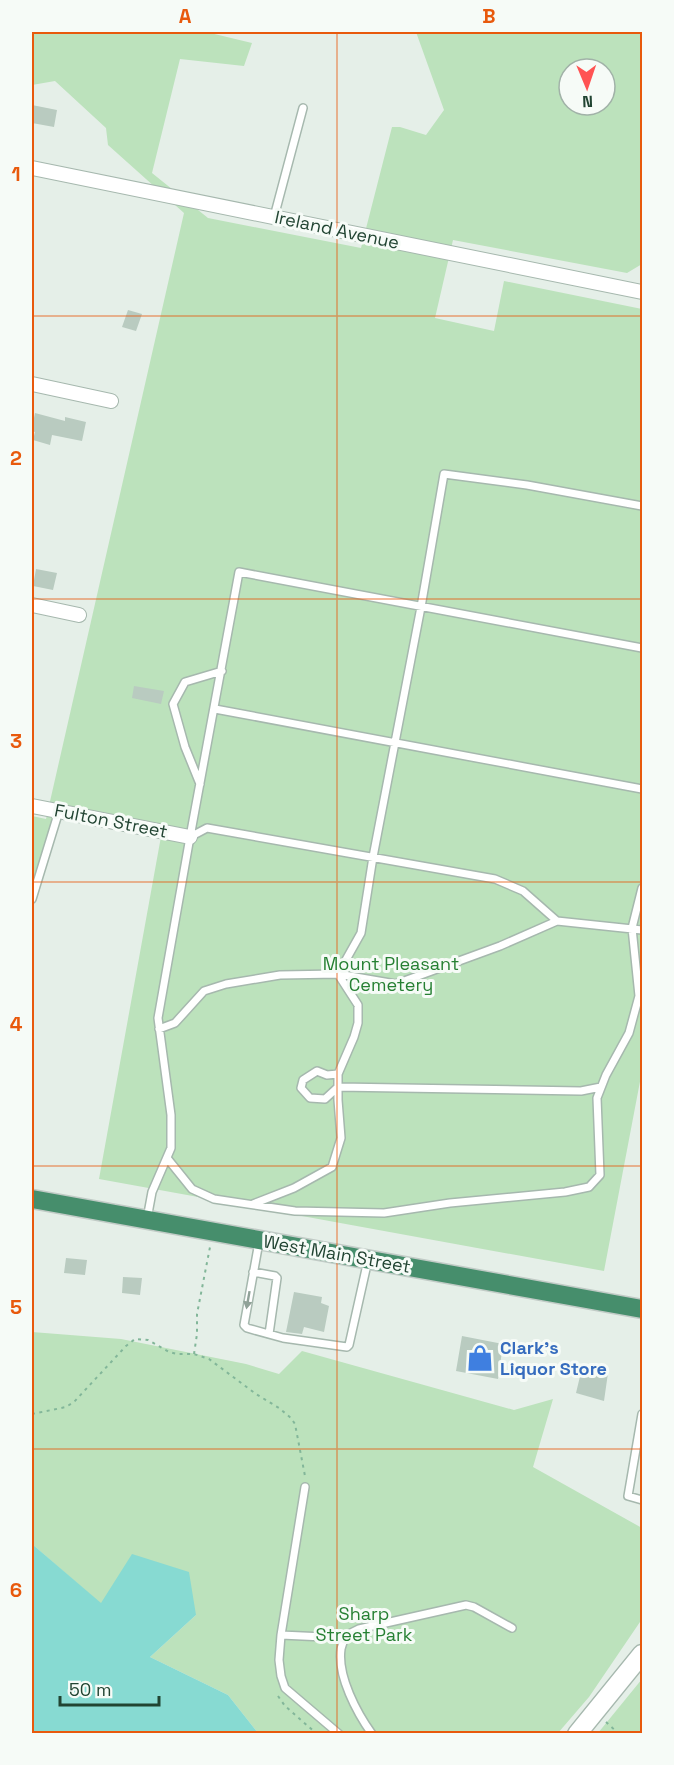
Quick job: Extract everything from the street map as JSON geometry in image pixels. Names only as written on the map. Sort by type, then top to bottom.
[{"type":"highway","name":"West Main Street","points":[[32,1199],[642,1309]]},
{"type":"street","name":"Ireland Avenue","points":[[32,168],[642,292]]},
{"type":"street","points":[[32,384],[111,401]]},
{"type":"street","points":[[32,605],[79,615]]},
{"type":"street","name":"Fulton Street","points":[[32,806],[190,837]]},
{"type":"street","points":[[584,1731],[642,1654]]},
{"type":"lane","points":[[274,217],[303,108]]},
{"type":"lane","points":[[338,974],[361,933],[444,474],[527,485],[642,506]]},
{"type":"lane","points":[[147,1220],[152,1192],[171,1148],[171,1115],[159,1029],[159,1007],[239,572],[642,648]]},
{"type":"lane","points":[[200,785],[185,747],[173,704],[185,682],[222,671]]},
{"type":"lane","points":[[215,709],[642,789]]},
{"type":"lane","points":[[32,899],[58,811]]},
{"type":"lane","points":[[190,837],[207,828],[495,879],[523,891],[557,921]]},
{"type":"lane","points":[[167,1158],[192,1189],[214,1199],[295,1211],[384,1214],[450,1203],[565,1192],[589,1187],[600,1175],[597,1098],[606,1075],[629,1032],[639,996],[632,928],[642,888]]},
{"type":"lane","points":[[159,1029],[175,1023],[204,991],[226,984],[280,975],[338,974],[396,984],[500,946],[557,921],[642,930]]},
{"type":"lane","points":[[250,1205],[294,1188],[332,1167],[341,1138],[338,1074],[358,1023],[358,1005],[338,974]]},
{"type":"lane","points":[[338,1074],[327,1075],[317,1071],[303,1080],[301,1088],[310,1098],[325,1099],[338,1087],[580,1091],[601,1087]]},
{"type":"lane","points":[[260,1240],[244,1323],[247,1328],[283,1338],[347,1347],[368,1259]]},
{"type":"lane","points":[[253,1272],[277,1278],[269,1334]]},
{"type":"lane","points":[[642,1414],[628,1496],[642,1500]]},
{"type":"lane","points":[[305,1487],[281,1635],[279,1660],[281,1676],[285,1688],[339,1734]]},
{"type":"lane","points":[[372,1734],[364,1723],[351,1695],[341,1667],[341,1650],[345,1636],[359,1629],[466,1605],[512,1628]]},
{"type":"lane","points":[[281,1635],[324,1637]]},
{"type":"path","points":[[194,1354],[197,1314],[213,1231]]},
{"type":"path","points":[[32,1414],[66,1407],[74,1402],[126,1346],[135,1339],[148,1340],[169,1352],[194,1354],[209,1359],[291,1418],[295,1424],[305,1472]]},
{"type":"green space","name":"Mount Pleasant Cemetery","points":[[32,32],[206,32],[252,43],[244,66],[180,59],[152,173],[208,218],[361,248],[392,127],[400,127],[426,135],[444,110],[416,32],[642,32],[642,264],[627,273],[453,240],[435,318],[494,331],[504,281],[642,309],[642,1071],[604,1271],[99,1179],[162,831],[66,806],[32,881],[32,816],[46,819],[184,213],[108,145],[106,128],[55,81],[32,85]]},
{"type":"green space","name":"Sharp Street Park","points":[[32,1332],[121,1339],[246,1364],[279,1374],[302,1351],[514,1410],[553,1399],[533,1467],[642,1528],[642,1619],[589,1697],[558,1733],[258,1733],[228,1695],[150,1657],[196,1615],[101,1604],[32,1544]]},
{"type":"green space","points":[[642,1679],[642,1733],[598,1733]]},
{"type":"water","points":[[32,1544],[101,1603],[132,1554],[189,1572],[196,1615],[150,1657],[228,1695],[258,1733],[32,1733]]},
{"type":"building","points":[[32,105],[57,110],[54,127],[32,123]]},
{"type":"building","points":[[128,310],[142,314],[136,331],[122,327]]},
{"type":"building","points":[[35,413],[65,421],[65,417],[86,422],[82,441],[52,435],[50,445],[33,440],[35,432],[32,428]]},
{"type":"building","points":[[36,569],[57,573],[53,590],[33,586]]},
{"type":"building","points":[[134,686],[164,691],[161,704],[132,698]]},
{"type":"building","points":[[66,1258],[87,1260],[85,1275],[64,1273]]},
{"type":"building","points":[[123,1277],[142,1278],[140,1295],[122,1293]]},
{"type":"building","points":[[294,1292],[322,1297],[321,1303],[329,1306],[324,1332],[304,1327],[302,1334],[286,1332]]},
{"type":"building","name":"Clark's Liquor Store","points":[[462,1336],[503,1344],[498,1379],[456,1371]]},
{"type":"building","points":[[582,1368],[608,1373],[604,1401],[576,1393]]},
{"type":"place","name":"Clark's Liquor Store","points":[[480,1358]]}]
